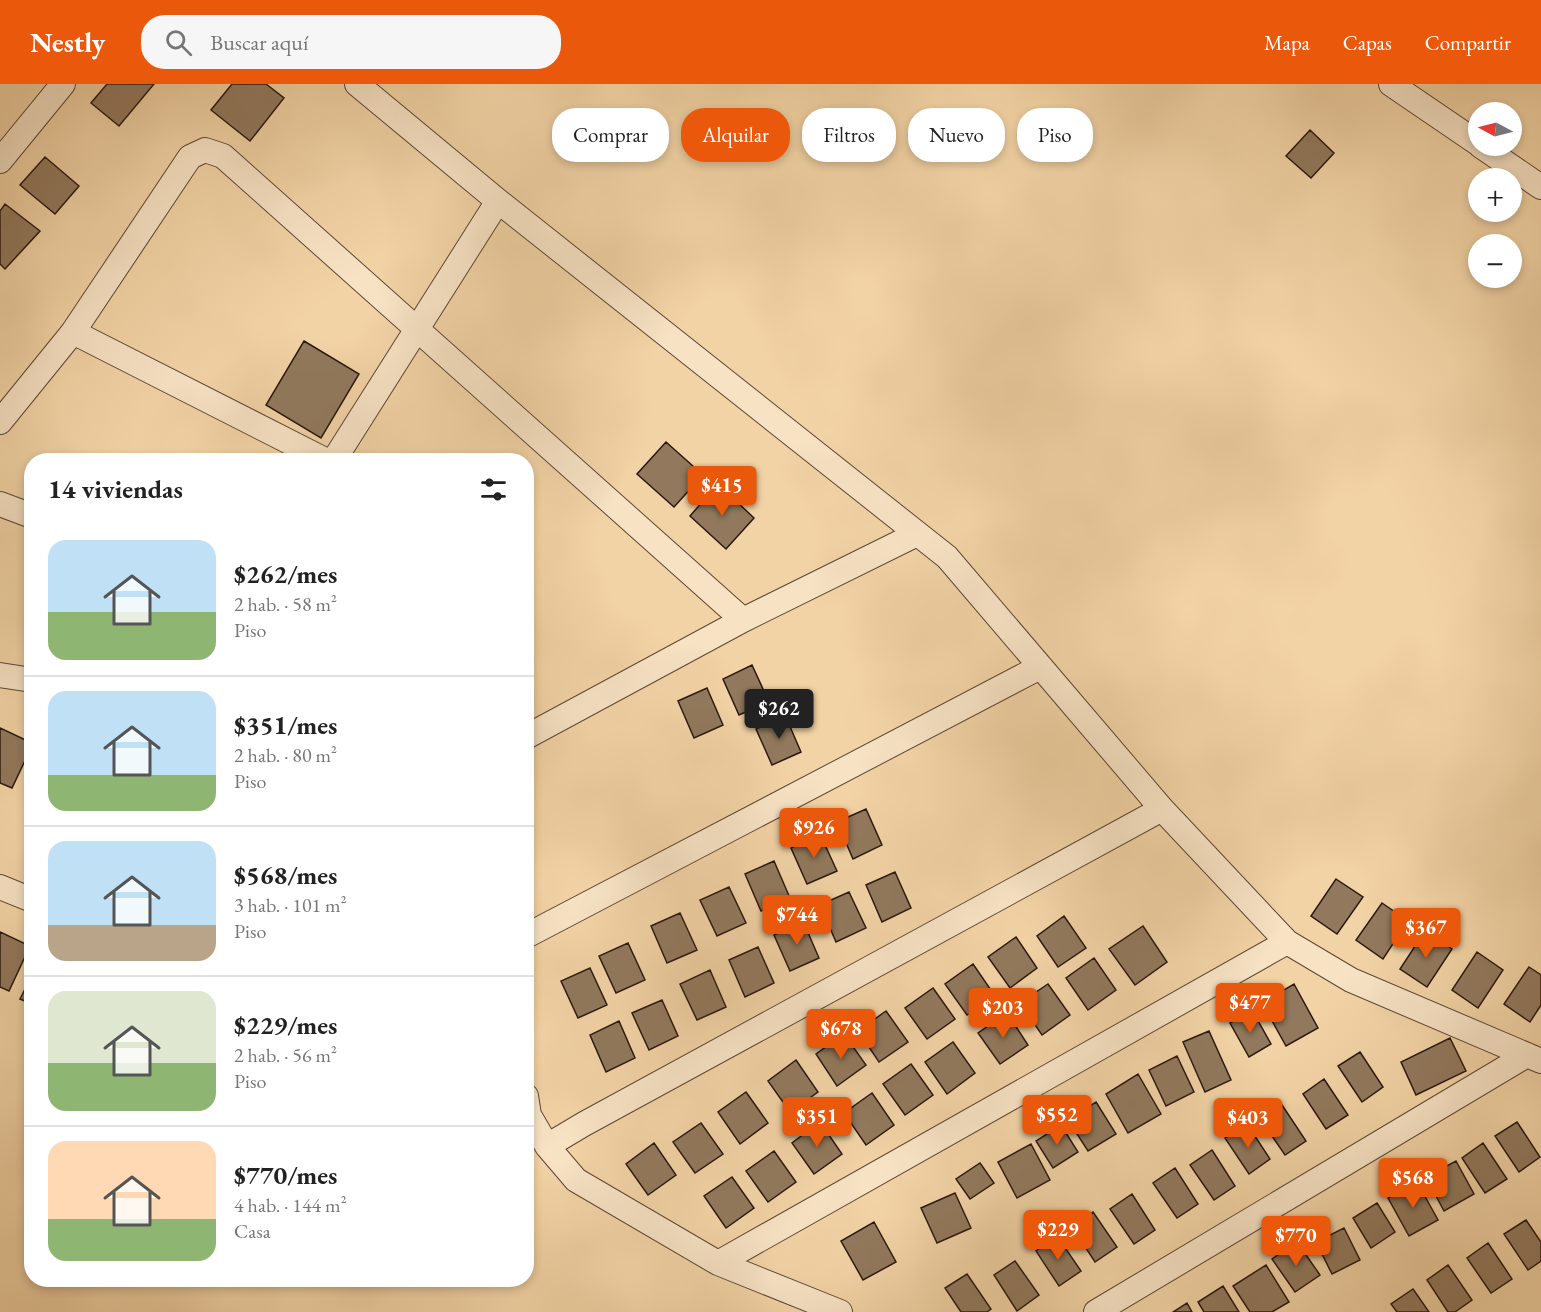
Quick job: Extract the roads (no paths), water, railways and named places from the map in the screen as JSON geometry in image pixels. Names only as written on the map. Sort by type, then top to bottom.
[{"type":"street","points":[[0,162],[63,84]]},
{"type":"street","points":[[357,84],[498,201],[947,558],[1162,809],[1287,942],[1352,980],[1534,1058]]},
{"type":"street","points":[[1391,84],[1468,137]]},
{"type":"street","points":[[0,422],[73,332],[190,157],[205,150],[223,156],[743,620]]},
{"type":"street","points":[[1496,156],[1541,187]]},
{"type":"street","points":[[338,453],[498,201]]},
{"type":"street","points":[[73,332],[311,453]]},
{"type":"street","points":[[0,504],[24,513]]},
{"type":"street","points":[[534,733],[743,620],[917,534]]},
{"type":"street","points":[[534,932],[1040,667]]},
{"type":"street","points":[[0,675],[24,679]]},
{"type":"street","points":[[547,1146],[1162,809]]},
{"type":"street","points":[[0,887],[24,897]]},
{"type":"street","points":[[718,1263],[1287,942]]},
{"type":"street","points":[[1096,1312],[1534,1058]]},
{"type":"street","points":[[534,1122],[547,1146],[576,1180],[718,1263],[840,1312]]}]
